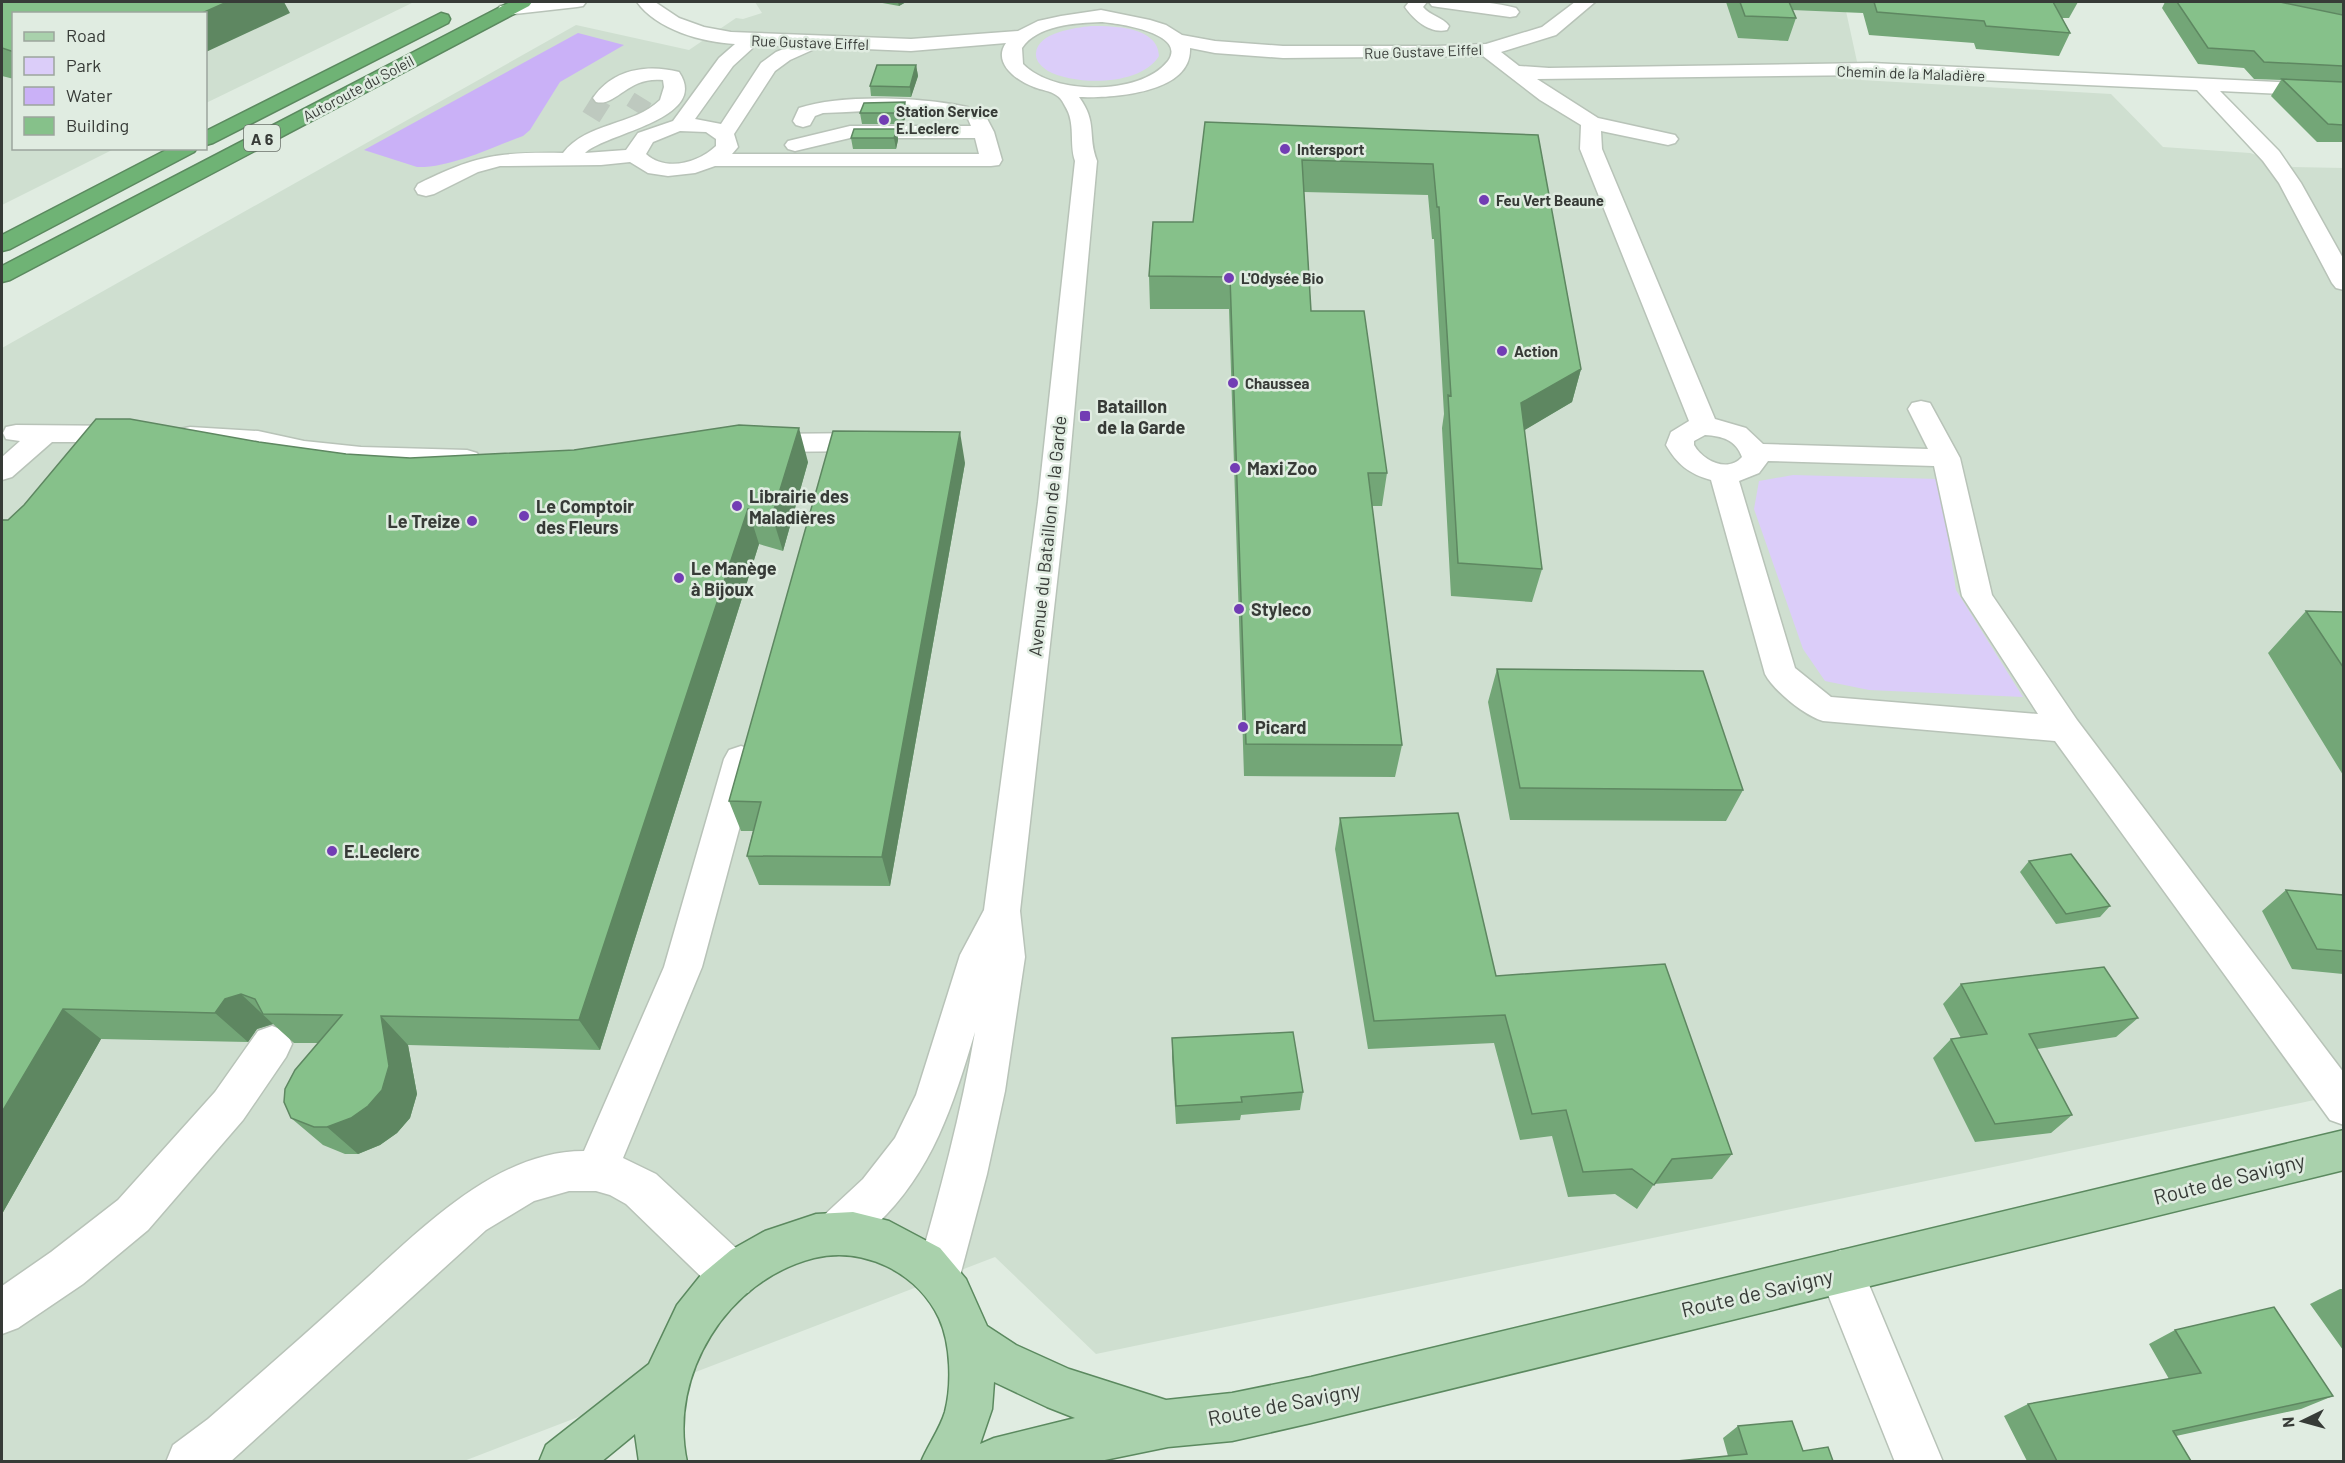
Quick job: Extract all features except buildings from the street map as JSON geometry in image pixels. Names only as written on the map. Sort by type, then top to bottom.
[{"type":"highway","name":"Autoroute du Soleil","points":[[2,275],[514,6]]},
{"type":"highway","name":"Autoroute du Soleil","points":[[207,138],[371,55],[452,7]]},
{"type":"highway","points":[[2,244],[183,150]]},
{"type":"main road","name":"Route de Savigny","points":[[994,1461],[1054,1446],[1168,1424],[1232,1417],[1311,1400],[2343,1150]]},
{"type":"main road","points":[[663,1461],[659,1417],[665,1380],[681,1340],[703,1305],[733,1276],[765,1253],[801,1239],[836,1233],[874,1237],[909,1251],[938,1276],[957,1305],[969,1341],[972,1381],[965,1424],[945,1461]]},
{"type":"main road","name":"Route de Savigny","points":[[969,1341],[1000,1360],[1063,1391],[1168,1424]]},
{"type":"main road","points":[[563,1461],[665,1380]]},
{"type":"street","points":[[514,6],[577,2]]},
{"type":"street","name":"Rue Gustave Eiffel","points":[[646,2],[663,16],[710,34],[750,40],[911,45],[975,52],[1012,60],[1017,69],[1028,77],[1062,89],[1092,91],[1123,89],[1142,85],[1171,70],[1216,58],[1283,52]]},
{"type":"street","points":[[1075,18],[1091,2]]},
{"type":"street","points":[[1114,2],[1126,18]]},
{"type":"street","points":[[1418,2],[1414,7],[1420,15],[1440,26]]},
{"type":"street","points":[[1438,2],[1510,12]]},
{"type":"street","name":"Rue Gustave Eiffel","points":[[911,45],[1022,36],[1036,28],[1075,18],[1101,16],[1148,23],[1176,40],[1215,47],[1283,52],[1487,50],[1549,31],[1586,2]]},
{"type":"street","points":[[1012,60],[1013,48],[1022,36]]},
{"type":"street","points":[[680,125],[726,62],[750,40]]},
{"type":"street","points":[[1171,70],[1179,61],[1181,50],[1176,40]]},
{"type":"street","points":[[730,90],[749,62],[758,54],[782,41]]},
{"type":"street","points":[[715,130],[768,67],[783,56],[818,42]]},
{"type":"street","points":[[1487,50],[1547,96],[1591,123],[1668,139]]},
{"type":"street","name":"Chemin de la Maladière","points":[[1514,71],[1549,74],[1871,69],[2343,92]]},
{"type":"street","points":[[547,160],[568,135],[614,109],[614,86],[632,76],[652,78],[672,76],[675,86],[670,100],[661,112],[589,140],[579,146],[569,159]]},
{"type":"street","points":[[2204,86],[2271,156],[2290,183],[2343,283]]},
{"type":"street","name":"Avenue du Bataillon de la Garde","points":[[938,1276],[966,1174],[985,1091],[1006,957],[1002,911],[1052,502],[1086,161],[1081,150],[1081,118],[1062,89]]},
{"type":"street","name":"Avenue du Bataillon de la Garde","points":[[1086,161],[1096,150],[1104,118],[1123,89]]},
{"type":"street","points":[[822,107],[950,108],[976,115],[984,132],[991,160],[797,138],[806,112],[822,107]]},
{"type":"street","points":[[715,130],[718,108]]},
{"type":"street","points":[[1591,123],[1591,149],[1705,427]]},
{"type":"street","points":[[712,160],[727,147],[728,140],[715,130],[680,125],[653,133],[636,147],[636,155],[640,162],[664,169],[691,167],[797,138],[850,132],[984,132]]},
{"type":"street","points":[[426,189],[474,166],[499,160],[609,159],[636,155]]},
{"type":"street","points":[[1921,409],[1946,458],[1977,596],[2064,729],[2343,1106]]},
{"type":"street","points":[[1705,427],[1718,427],[1741,435],[1750,442],[1755,453],[1756,458],[1753,465],[1746,470],[1723,473],[1699,466],[1683,453],[1680,445],[1681,438],[1686,432],[1705,427]]},
{"type":"street","points":[[16,433],[160,434],[258,439],[304,450],[361,456],[497,459]]},
{"type":"street","points":[[2,471],[46,433]]},
{"type":"street","points":[[98,460],[120,434]]},
{"type":"street","points":[[821,477],[830,442]]},
{"type":"street","points":[[734,443],[899,442]]},
{"type":"street","points":[[1755,453],[1946,458]]},
{"type":"street","points":[[1723,473],[1781,674],[1823,709],[2064,729]]},
{"type":"street","points":[[596,1171],[683,967],[750,727]]},
{"type":"street","name":"Avenue du Bataillon de la Garde","points":[[836,1233],[878,1194],[910,1152],[935,1096],[979,955],[1002,911]]},
{"type":"street","points":[[2,1312],[67,1268],[133,1215],[229,1106],[272,1044]]},
{"type":"street","points":[[190,1461],[225,1436],[471,1215],[494,1199],[544,1176],[569,1171],[596,1171],[617,1176],[641,1189],[733,1276]]},
{"type":"street","points":[[1841,1272],[1919,1461]]},
{"type":"shaded area","points":[[2,2],[414,2],[207,103],[207,12],[12,12],[12,150],[112,150],[2,205]]},
{"type":"shaded area","points":[[755,2],[1844,2],[1861,80],[2111,94],[2163,147],[2250,153],[2293,167],[2343,168],[2343,1094],[1096,1354],[995,1257],[464,1461],[2,1461],[2,348],[576,25],[689,50],[736,18],[743,19],[762,13]]},
{"type":"green space","points":[[1091,26],[1110,26],[1143,33],[1157,46],[1159,56],[1150,66],[1138,73],[1107,80],[1091,81],[1060,76],[1039,64],[1036,53],[1043,40],[1058,32]]},
{"type":"green space","points":[[1793,475],[1939,479],[1956,590],[2023,697],[1869,690],[1825,681],[1803,649],[1754,509],[1759,481]]},
{"type":"water","points":[[578,33],[624,45],[560,82],[530,130],[523,136],[457,161],[430,166],[417,167],[364,150]]},
{"type":"tunnel","points":[[591,117],[603,98]]},
{"type":"tunnel","points":[[635,111],[643,98]]},
{"type":"place","name":"Station Service E.Leclerc","points":[[884,120]]},
{"type":"place","name":"Intersport","points":[[1285,149]]},
{"type":"place","name":"Feu Vert Beaune","points":[[1484,200]]},
{"type":"place","name":"L'Odysée Bio","points":[[1229,278]]},
{"type":"place","name":"Action","points":[[1502,351]]},
{"type":"place","name":"Chaussea","points":[[1233,383]]},
{"type":"place","name":"Bataillon de la Garde","points":[[1085,416]]},
{"type":"place","name":"Maxi Zoo","points":[[1235,468]]},
{"type":"place","name":"Librairie des Maladières","points":[[737,506]]},
{"type":"place","name":"Le Comptoir des Fleurs","points":[[524,516]]},
{"type":"place","name":"Le Treize","points":[[472,521]]},
{"type":"place","name":"Le Manège à Bijoux","points":[[679,578]]},
{"type":"place","name":"Styleco","points":[[1239,609]]},
{"type":"place","name":"Picard","points":[[1243,727]]},
{"type":"place","name":"E.Leclerc","points":[[332,851]]}]
